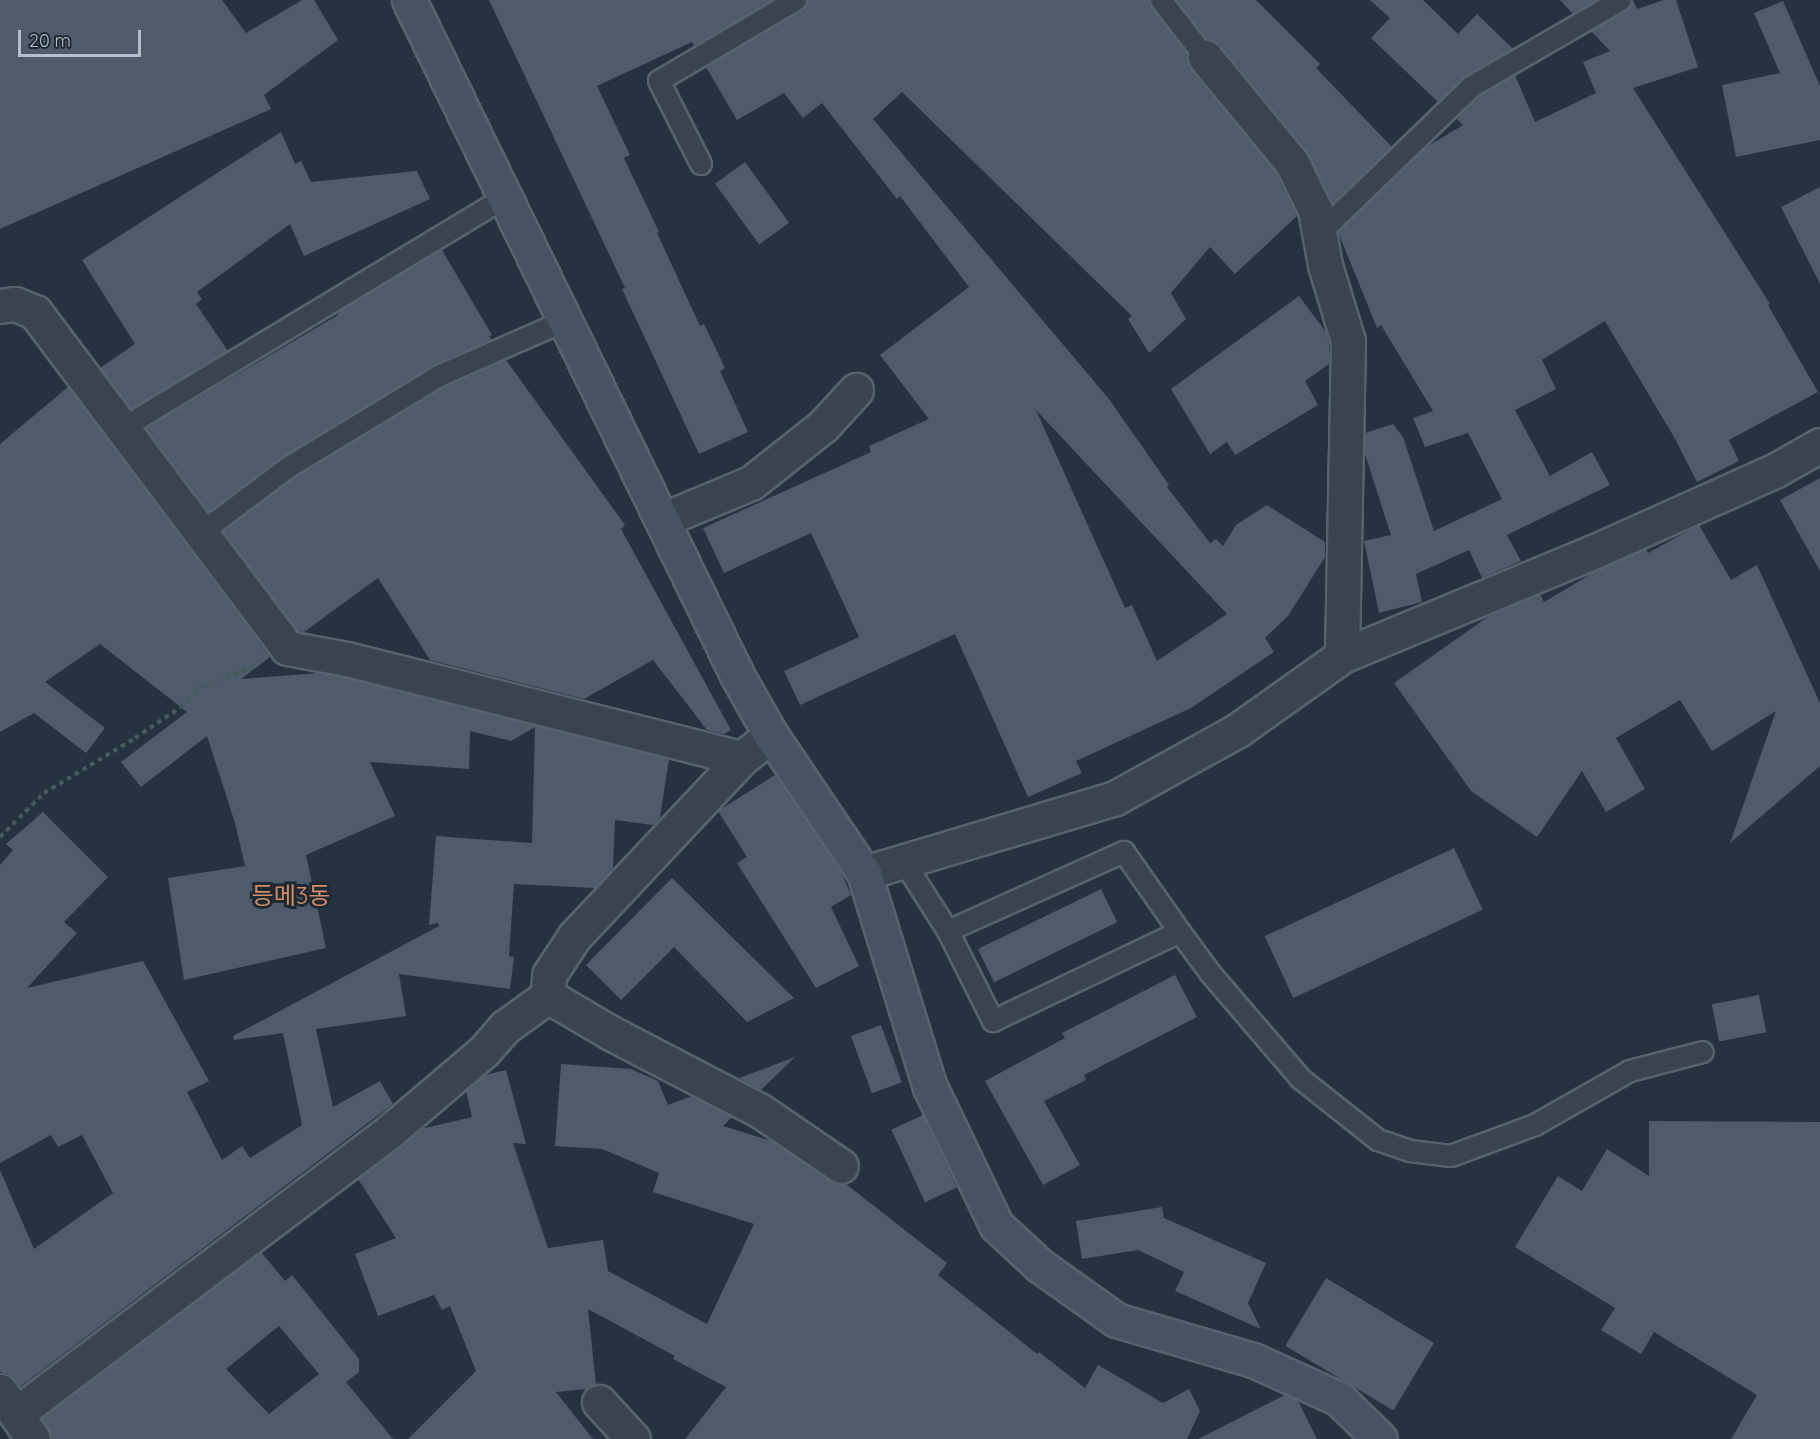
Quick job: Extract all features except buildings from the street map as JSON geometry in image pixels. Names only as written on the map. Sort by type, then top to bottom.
[{"type":"street","points":[[410,0],[737,675],[771,735],[864,873],[930,1087],[996,1225],[1039,1265],[1116,1320],[1253,1359],[1339,1399],[1380,1439]]},
{"type":"street","points":[[1205,57],[1292,163],[1315,210],[1325,265],[1348,342],[1342,656]]},
{"type":"street","points":[[0,306],[15,304],[35,312],[287,648],[369,664],[742,758]]},
{"type":"street","points":[[662,520],[751,483],[823,426],[856,390]]},
{"type":"street","points":[[864,873],[1114,798],[1238,730],[1342,656],[1593,552],[1776,470],[1820,445]]},
{"type":"street","points":[[548,996],[549,975],[574,937],[742,758],[771,735]]},
{"type":"street","points":[[548,996],[609,1032],[759,1110],[841,1166]]},
{"type":"street","points":[[16,1415],[390,1131],[484,1051],[506,1027],[548,996]]},
{"type":"street","points":[[599,1402],[633,1439]]},
{"type":"lane","points":[[701,164],[659,81],[796,0]]},
{"type":"lane","points":[[1161,0],[1205,57]]},
{"type":"lane","points":[[1319,234],[1471,87],[1621,0]]},
{"type":"lane","points":[[123,428],[505,198]]},
{"type":"lane","points":[[201,533],[289,467],[439,376],[565,321]]},
{"type":"lane","points":[[948,931],[1124,852],[1211,974],[1301,1079],[1378,1140],[1410,1151],[1451,1156],[1535,1125],[1630,1071],[1703,1052]]},
{"type":"lane","points":[[904,862],[948,931],[993,1021],[1180,932]]},
{"type":"path","points":[[0,837],[44,793],[181,707],[200,687],[265,663],[287,648]]},
{"type":"district","name":"등메3동","points":[[291,896]]}]
